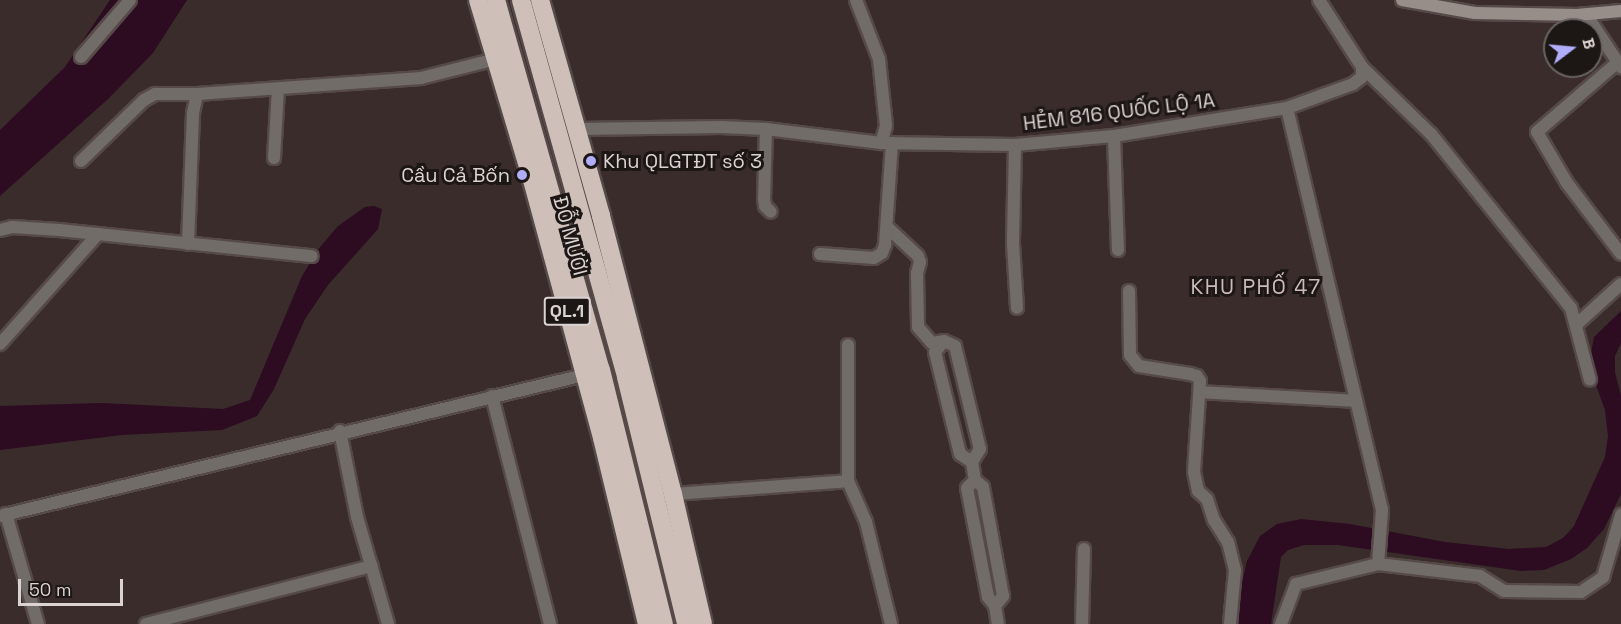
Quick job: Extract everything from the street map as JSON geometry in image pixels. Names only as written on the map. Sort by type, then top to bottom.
[{"type":"highway","name":"ĐỖ MƯỜI","points":[[478,0],[593,372],[602,438],[647,624]]},
{"type":"highway","name":"ĐỖ MƯỜI","points":[[496,0],[593,372],[664,624]]},
{"type":"highway","name":"ĐỖ MƯỜI","points":[[521,0],[623,366],[686,624]]},
{"type":"highway","name":"ĐỖ MƯỜI","points":[[540,0],[577,129],[673,494],[703,624]]},
{"type":"street","points":[[81,57],[130,0]]},
{"type":"street","points":[[820,254],[874,258],[882,253],[887,227],[887,143],[879,59],[856,0]]},
{"type":"street","points":[[1319,0],[1362,67],[1431,134],[1571,308],[1590,380]]},
{"type":"street","points":[[1402,0],[1475,13],[1586,14],[1621,11]]},
{"type":"street","points":[[1586,14],[1620,65],[1537,132],[1567,183],[1621,254]]},
{"type":"street","points":[[81,161],[144,100],[167,93],[197,94],[421,78],[496,60]]},
{"type":"street","name":"HẺM 816 QUỐC LỘ 1A","points":[[577,129],[677,126],[766,129],[887,143],[1015,145],[1114,136],[1287,108],[1353,84],[1362,77],[1362,67]]},
{"type":"street","points":[[274,158],[278,89]]},
{"type":"street","points":[[188,244],[193,113],[197,94]]},
{"type":"street","points":[[1287,108],[1383,510],[1378,562]]},
{"type":"street","points":[[766,129],[764,199],[765,206],[771,212]]},
{"type":"street","points":[[1114,136],[1118,250]]},
{"type":"street","points":[[1015,145],[1012,244],[1017,308]]},
{"type":"street","points":[[0,230],[12,227],[98,234],[312,256]]},
{"type":"street","points":[[887,227],[918,256],[920,262],[917,273],[918,327],[933,343],[944,341],[955,346],[980,449],[972,462],[975,480],[983,487],[1003,596],[995,606],[998,624]]},
{"type":"street","points":[[0,344],[98,234]]},
{"type":"street","points":[[1577,324],[1621,285]]},
{"type":"street","points":[[1129,291],[1130,355],[1139,366],[1197,376],[1200,381],[1194,472],[1198,491],[1207,500],[1214,520],[1228,542],[1235,570],[1230,624]]},
{"type":"street","points":[[944,341],[935,352],[960,454],[972,462]]},
{"type":"street","points":[[848,345],[848,481],[867,522],[891,624]]},
{"type":"street","points":[[38,624],[3,515],[340,431],[593,372]]},
{"type":"street","points":[[1200,392],[1356,401]]},
{"type":"street","points":[[492,396],[550,624]]},
{"type":"street","points":[[340,431],[357,517],[388,624]]},
{"type":"street","points":[[673,494],[848,481]]},
{"type":"street","points":[[1281,624],[1296,584],[1378,562],[1480,576],[1504,591],[1581,592],[1603,577],[1621,515]]},
{"type":"street","points":[[1082,624],[1084,549]]},
{"type":"street","points":[[146,624],[372,566]]},
{"type":"shaded area","points":[[110,0],[187,0],[153,53],[108,99],[0,196],[0,130],[65,67]]},
{"type":"shaded area","points":[[374,206],[382,209],[378,229],[328,285],[305,319],[274,389],[257,416],[222,430],[122,435],[0,450],[0,406],[102,403],[223,409],[250,400],[302,276],[320,247],[338,226],[365,207]]},
{"type":"shaded area","points":[[1621,311],[1621,343],[1615,356],[1615,372],[1621,396],[1621,494],[1604,529],[1587,548],[1571,559],[1544,570],[1521,571],[1338,545],[1304,545],[1288,550],[1281,557],[1271,624],[1239,624],[1240,591],[1247,561],[1260,536],[1277,524],[1301,519],[1350,524],[1445,542],[1509,549],[1546,547],[1563,538],[1574,526],[1605,457],[1608,436],[1605,410],[1592,374],[1590,359],[1594,337]]},
{"type":"place","name":"Khu QLGTĐT số 3","points":[[591,161]]},
{"type":"place","name":"Cầu Cả Bốn","points":[[522,175]]},
{"type":"district","name":"KHU PHỐ 47","points":[[1256,287]]}]
